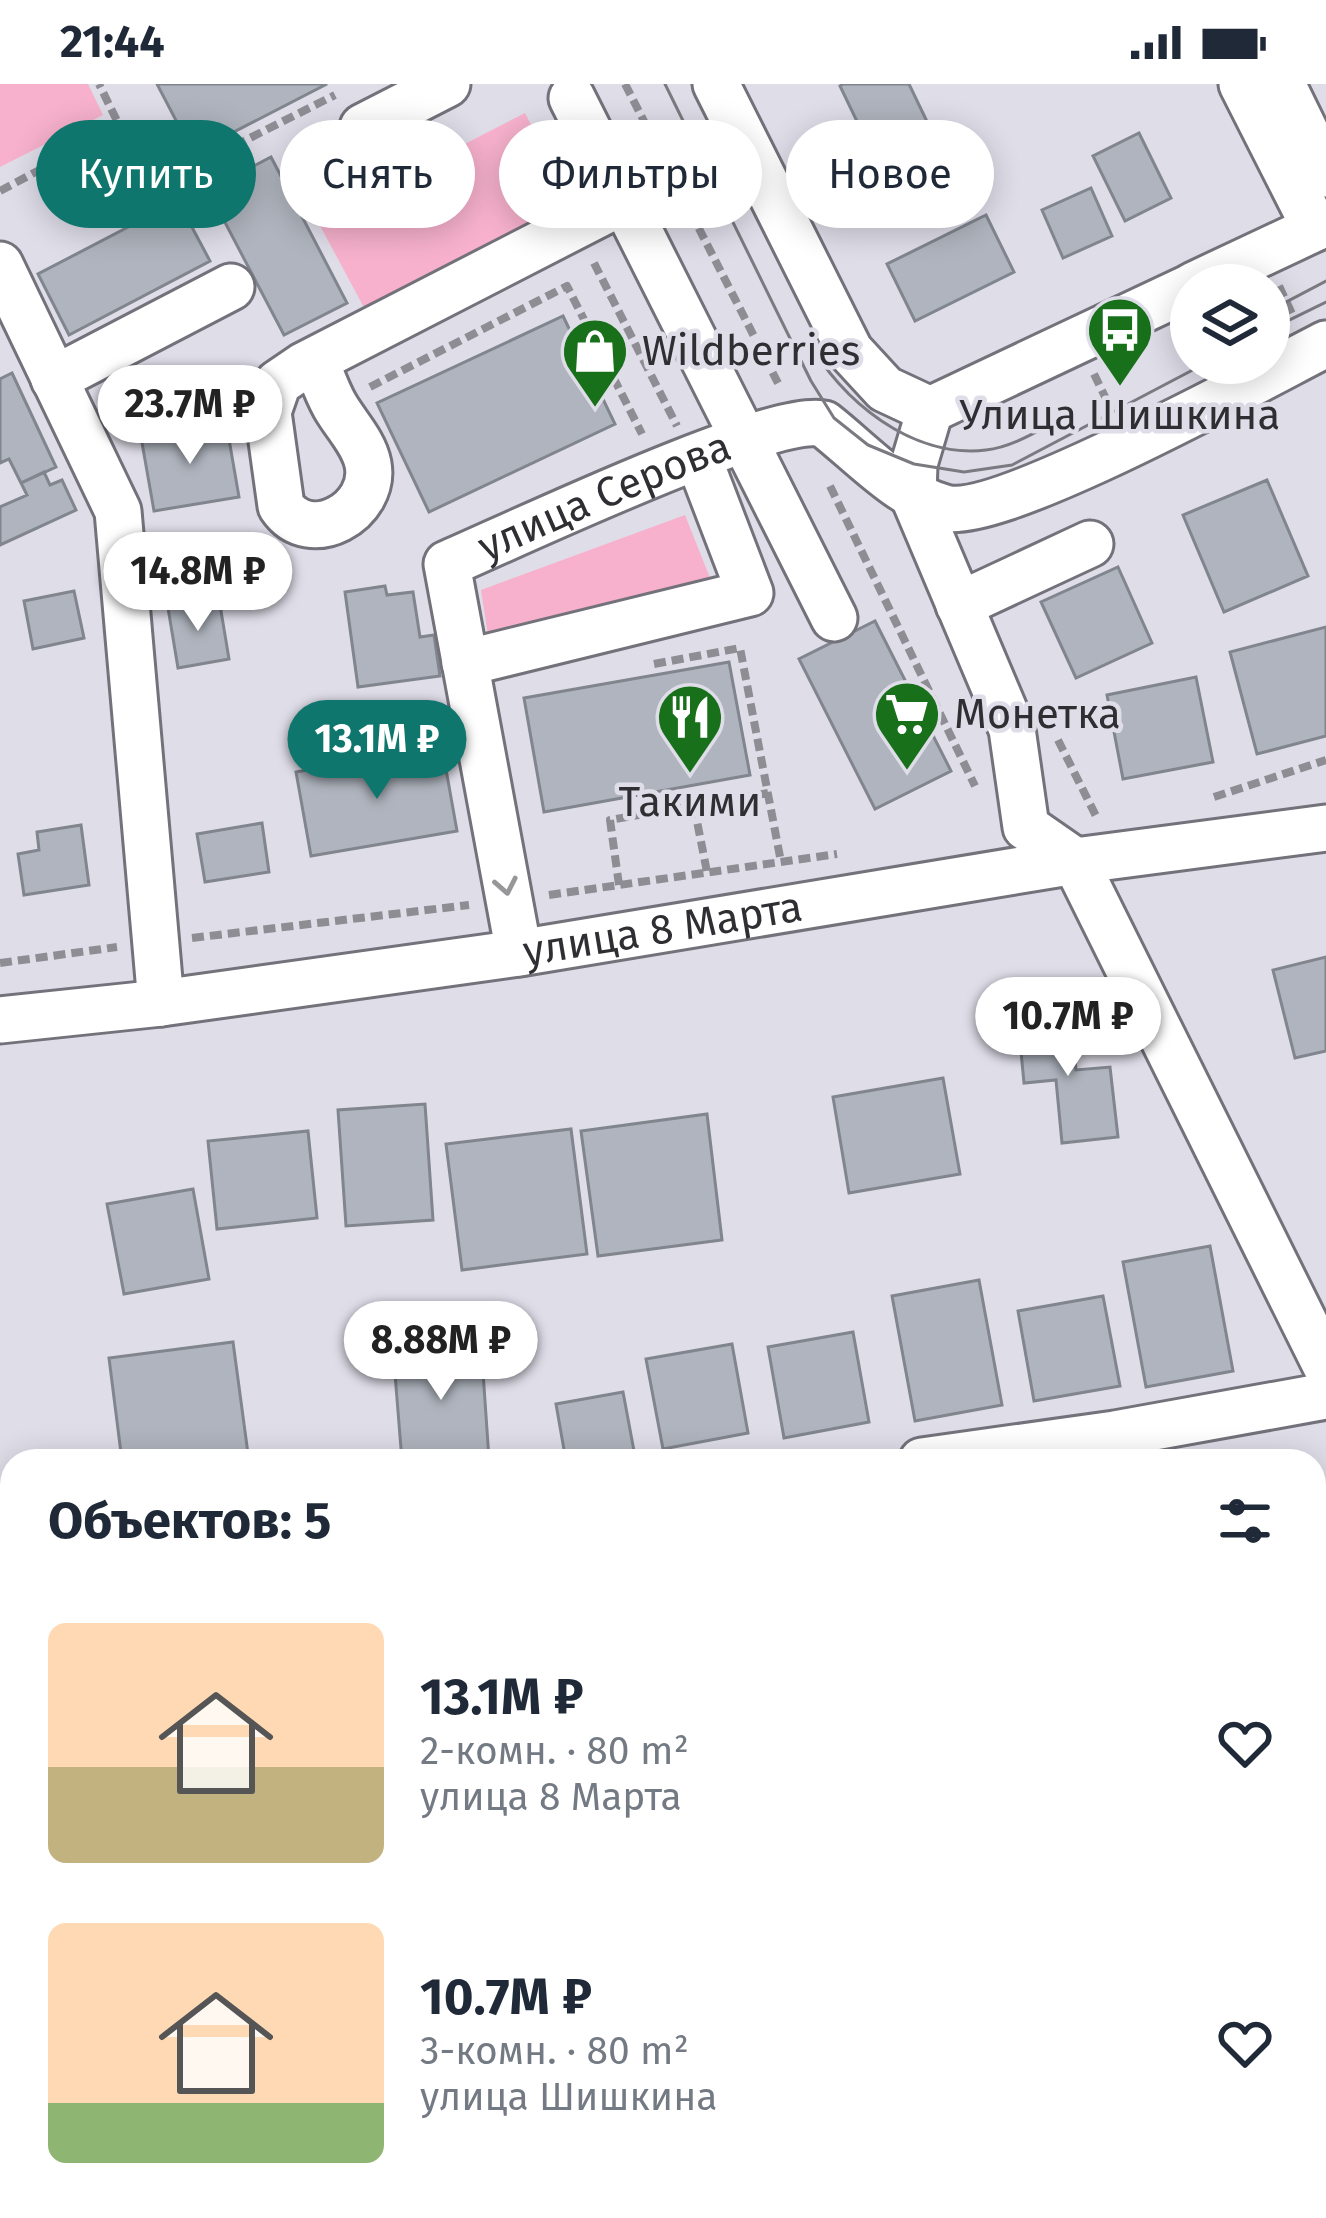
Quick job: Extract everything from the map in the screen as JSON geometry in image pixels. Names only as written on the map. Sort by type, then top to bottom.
[{"type":"street","points":[[716,84],[850,351],[885,389],[930,410]]},
{"type":"street","points":[[1239,264],[1321,225],[1242,84]]},
{"type":"street","points":[[1282,84],[1326,174]]},
{"type":"street","points":[[350,111],[441,86]]},
{"type":"street","points":[[572,98],[583,120]]},
{"type":"street","points":[[316,362],[334,405],[368,462],[368,487],[351,511],[330,525],[305,525],[290,518],[281,506],[268,412],[278,383],[316,362],[572,228]]},
{"type":"street","points":[[638,228],[834,618]]},
{"type":"street","points":[[0,265],[118,511],[161,1004]]},
{"type":"street","points":[[54,379],[231,286]]},
{"type":"street","points":[[1170,297],[930,410],[914,464],[913,495],[1012,729],[1026,827],[1075,861],[1326,1366]]},
{"type":"street","points":[[913,495],[950,509],[1012,495],[1127,445],[1318,348]]},
{"type":"street","name":"улица Серова","points":[[519,953],[447,565],[746,437],[811,421],[824,424],[913,495]]},
{"type":"street","points":[[465,663],[749,593],[680,465]]},
{"type":"street","points":[[959,604],[1090,544]]},
{"type":"street","name":"улица 8 Марта","points":[[0,1020],[161,1004],[519,953],[1075,861],[1326,828]]},
{"type":"street","points":[[1008,1449],[1326,1396]]},
{"type":"path","points":[[99,84],[117,120]]},
{"type":"path","points":[[256,147],[350,111]]},
{"type":"path","points":[[0,191],[36,172]]},
{"type":"path","points":[[1264,252],[1318,348]]},
{"type":"path","points":[[334,405],[566,286],[680,465]]},
{"type":"path","points":[[1078,340],[1127,445]]},
{"type":"path","points":[[632,668],[740,648],[781,862]]},
{"type":"path","points":[[1054,733],[1096,816]]},
{"type":"path","points":[[1200,799],[1326,760]]},
{"type":"path","points":[[619,885],[610,820],[768,793]]},
{"type":"path","points":[[694,806],[707,872]]},
{"type":"path","points":[[1026,827],[1117,812]]},
{"type":"path","points":[[0,963],[509,901],[850,852]]},
{"type":"shaded area","points":[[0,84],[88,84],[103,115],[93,120],[36,120],[36,149],[0,167]]},
{"type":"shaded area","points":[[499,126],[499,228],[533,228],[368,315],[321,228],[475,228],[475,139]]},
{"type":"shaded area","points":[[685,515],[712,583],[490,648],[481,590]]},
{"type":"building","points":[[157,84],[327,84],[256,121],[176,120]]},
{"type":"building","points":[[909,84],[926,120],[856,120],[840,86]]},
{"type":"building","points":[[1139,133],[1171,198],[1125,221],[1093,156]]},
{"type":"building","points":[[271,157],[280,174],[280,228],[308,228],[347,303],[284,335],[228,228],[256,228],[256,165]]},
{"type":"building","points":[[1091,188],[1112,236],[1063,258],[1042,210]]},
{"type":"building","points":[[126,228],[192,228],[210,261],[69,335],[38,274]]},
{"type":"building","points":[[960,228],[992,228],[1014,272],[915,321],[887,264]]},
{"type":"building","points":[[563,316],[615,424],[429,512],[377,403]]},
{"type":"building","points":[[12,373],[56,467],[21,483],[9,459],[0,463],[0,379]]},
{"type":"building","points":[[226,422],[239,497],[154,511],[141,437]]},
{"type":"building","points":[[44,472],[50,485],[62,480],[76,510],[0,545],[0,507],[27,495],[21,483]]},
{"type":"building","points":[[1267,480],[1308,576],[1224,612],[1183,515]]},
{"type":"building","points":[[1118,567],[1152,643],[1076,678],[1041,602]]},
{"type":"building","points":[[385,586],[387,595],[413,592],[420,637],[434,635],[440,676],[358,687],[345,592]]},
{"type":"building","points":[[74,591],[84,638],[33,649],[24,601]]},
{"type":"building","points":[[219,599],[229,659],[178,668],[168,608]]},
{"type":"building","points":[[875,621],[951,771],[875,809],[799,659]]},
{"type":"building","points":[[1326,627],[1326,736],[1257,754],[1230,652]]},
{"type":"building","points":[[729,662],[750,775],[544,812],[524,698]]},
{"type":"building","points":[[1196,677],[1213,762],[1123,779],[1107,695]]},
{"type":"building","points":[[442,747],[457,831],[311,856],[296,772]]},
{"type":"building","points":[[262,823],[269,872],[205,882],[197,834]]},
{"type":"building","points":[[81,825],[89,885],[24,895],[18,854],[39,850],[37,832]]},
{"type":"building","points":[[1326,957],[1326,1051],[1295,1058],[1273,970]]},
{"type":"building","points":[[1070,1014],[1076,1070],[1110,1067],[1118,1137],[1062,1143],[1056,1080],[1024,1083],[1018,1020]]},
{"type":"building","points":[[943,1078],[960,1174],[849,1193],[833,1097]]},
{"type":"building","points":[[425,1104],[433,1220],[346,1226],[338,1110]]},
{"type":"building","points":[[707,1114],[722,1240],[598,1256],[581,1131]]},
{"type":"building","points":[[571,1129],[587,1254],[462,1270],[446,1144]]},
{"type":"building","points":[[308,1131],[317,1218],[217,1229],[208,1141]]},
{"type":"building","points":[[193,1189],[209,1279],[124,1294],[107,1204]]},
{"type":"building","points":[[1210,1246],[1233,1371],[1146,1387],[1123,1262]]},
{"type":"building","points":[[979,1280],[1002,1405],[915,1421],[892,1296]]},
{"type":"building","points":[[1103,1296],[1120,1386],[1034,1401],[1018,1311]]},
{"type":"building","points":[[853,1332],[869,1422],[784,1438],[768,1347]]},
{"type":"building","points":[[233,1342],[247,1449],[120,1449],[109,1358]]},
{"type":"building","points":[[481,1343],[488,1449],[401,1449],[393,1349]]},
{"type":"building","points":[[732,1344],[748,1433],[663,1449],[646,1359]]},
{"type":"building","points":[[623,1392],[634,1449],[564,1449],[556,1404]]},
{"type":"tram line","points":[[665,84],[811,381],[834,418],[868,445],[914,464],[964,472],[1012,465],[1170,382]]},
{"type":"tram line","points":[[1290,300],[1326,281]]},
{"type":"tram line","points":[[1290,320],[1326,302]]},
{"type":"tram line","points":[[808,339],[859,403],[881,421],[932,445],[959,450],[996,448],[1063,418]]},
{"type":"place","name":"Улица Шишкина","points":[[1120,389]]},
{"type":"place","name":"Wildberries","points":[[595,410]]},
{"type":"place","name":"Монетка","points":[[907,773]]},
{"type":"place","name":"Такими","points":[[690,776]]}]
